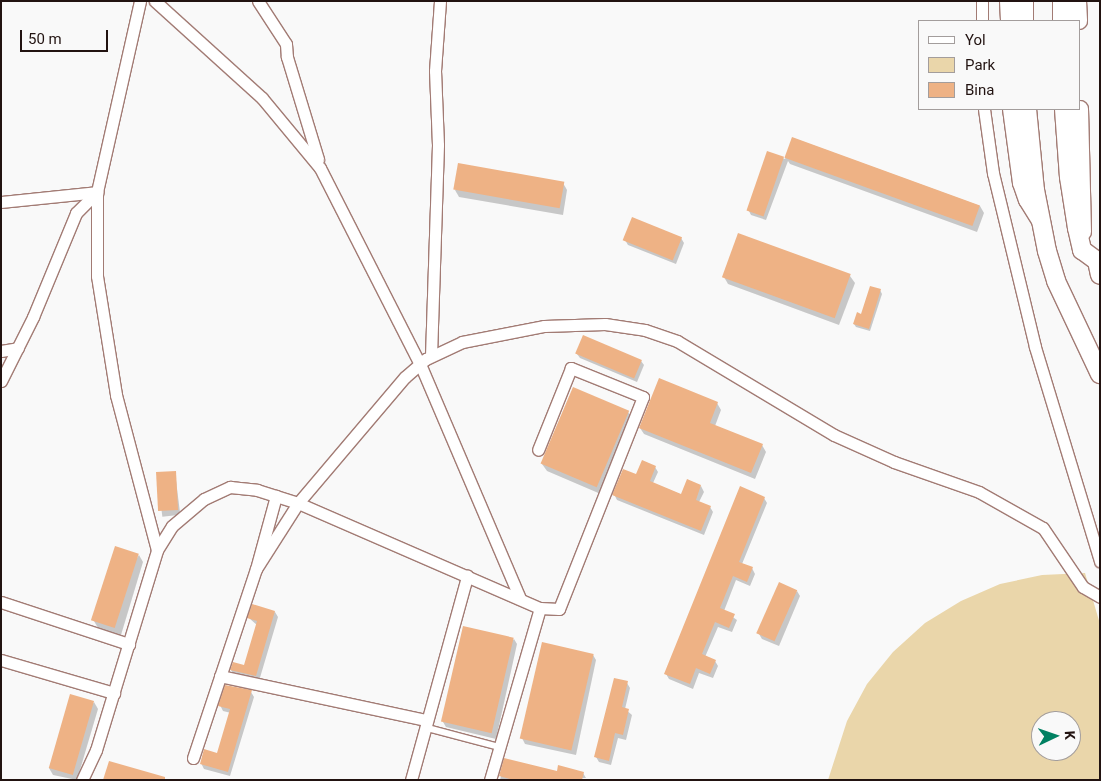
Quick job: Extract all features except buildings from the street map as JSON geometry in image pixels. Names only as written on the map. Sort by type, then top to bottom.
[{"type":"main road","points":[[1024,1],[1024,20]]},
{"type":"main road","points":[[1062,1],[1062,20]]},
{"type":"main road","points":[[1026,110],[1040,220],[1056,281],[1100,374]]},
{"type":"main road","points":[[1064,110],[1069,177],[1082,250],[1099,267]]},
{"type":"street","points":[[140,1],[97,192],[97,276],[116,395],[157,550]]},
{"type":"street","points":[[155,1],[262,98],[320,168]]},
{"type":"street","points":[[258,1],[286,44],[287,57],[320,168],[420,364],[520,600]]},
{"type":"street","points":[[431,356],[438,145],[435,71],[440,1]]},
{"type":"street","points":[[982,1],[982,20]]},
{"type":"street","points":[[1008,1],[1008,20]]},
{"type":"street","points":[[1078,1],[1078,20]]},
{"type":"street","points":[[984,110],[993,173],[1033,338],[1100,561]]},
{"type":"street","points":[[1011,110],[1021,183],[1027,200],[1040,220]]},
{"type":"street","points":[[1080,110],[1082,250]]},
{"type":"street","points":[[1,202],[97,192]]},
{"type":"street","points":[[1,381],[18,348],[76,213],[97,192]]},
{"type":"street","points":[[256,569],[298,503],[420,364],[431,356],[462,342],[564,324],[616,324],[662,335],[692,348],[834,435],[894,462],[979,492],[1043,528],[1082,587],[1100,597]]},
{"type":"street","points":[[1,351],[18,348]]},
{"type":"street","points":[[82,780],[96,750],[157,550],[180,519],[221,490],[248,487],[298,503],[540,608],[559,609],[643,397],[571,368],[538,450]]},
{"type":"street","points":[[193,758],[256,569],[276,496]]},
{"type":"street","points":[[411,780],[425,723],[467,576]]},
{"type":"street","points":[[1,602],[129,644]]},
{"type":"street","points":[[490,780],[540,608]]},
{"type":"street","points":[[1,660],[114,693]]},
{"type":"street","points":[[220,676],[425,723]]},
{"type":"lane","points":[[425,723],[499,747]]},
{"type":"green space","points":[[1085,573],[1100,624],[1100,780],[828,780],[847,721],[867,684],[893,652],[925,623],[961,601],[1000,584],[1042,575]]}]
